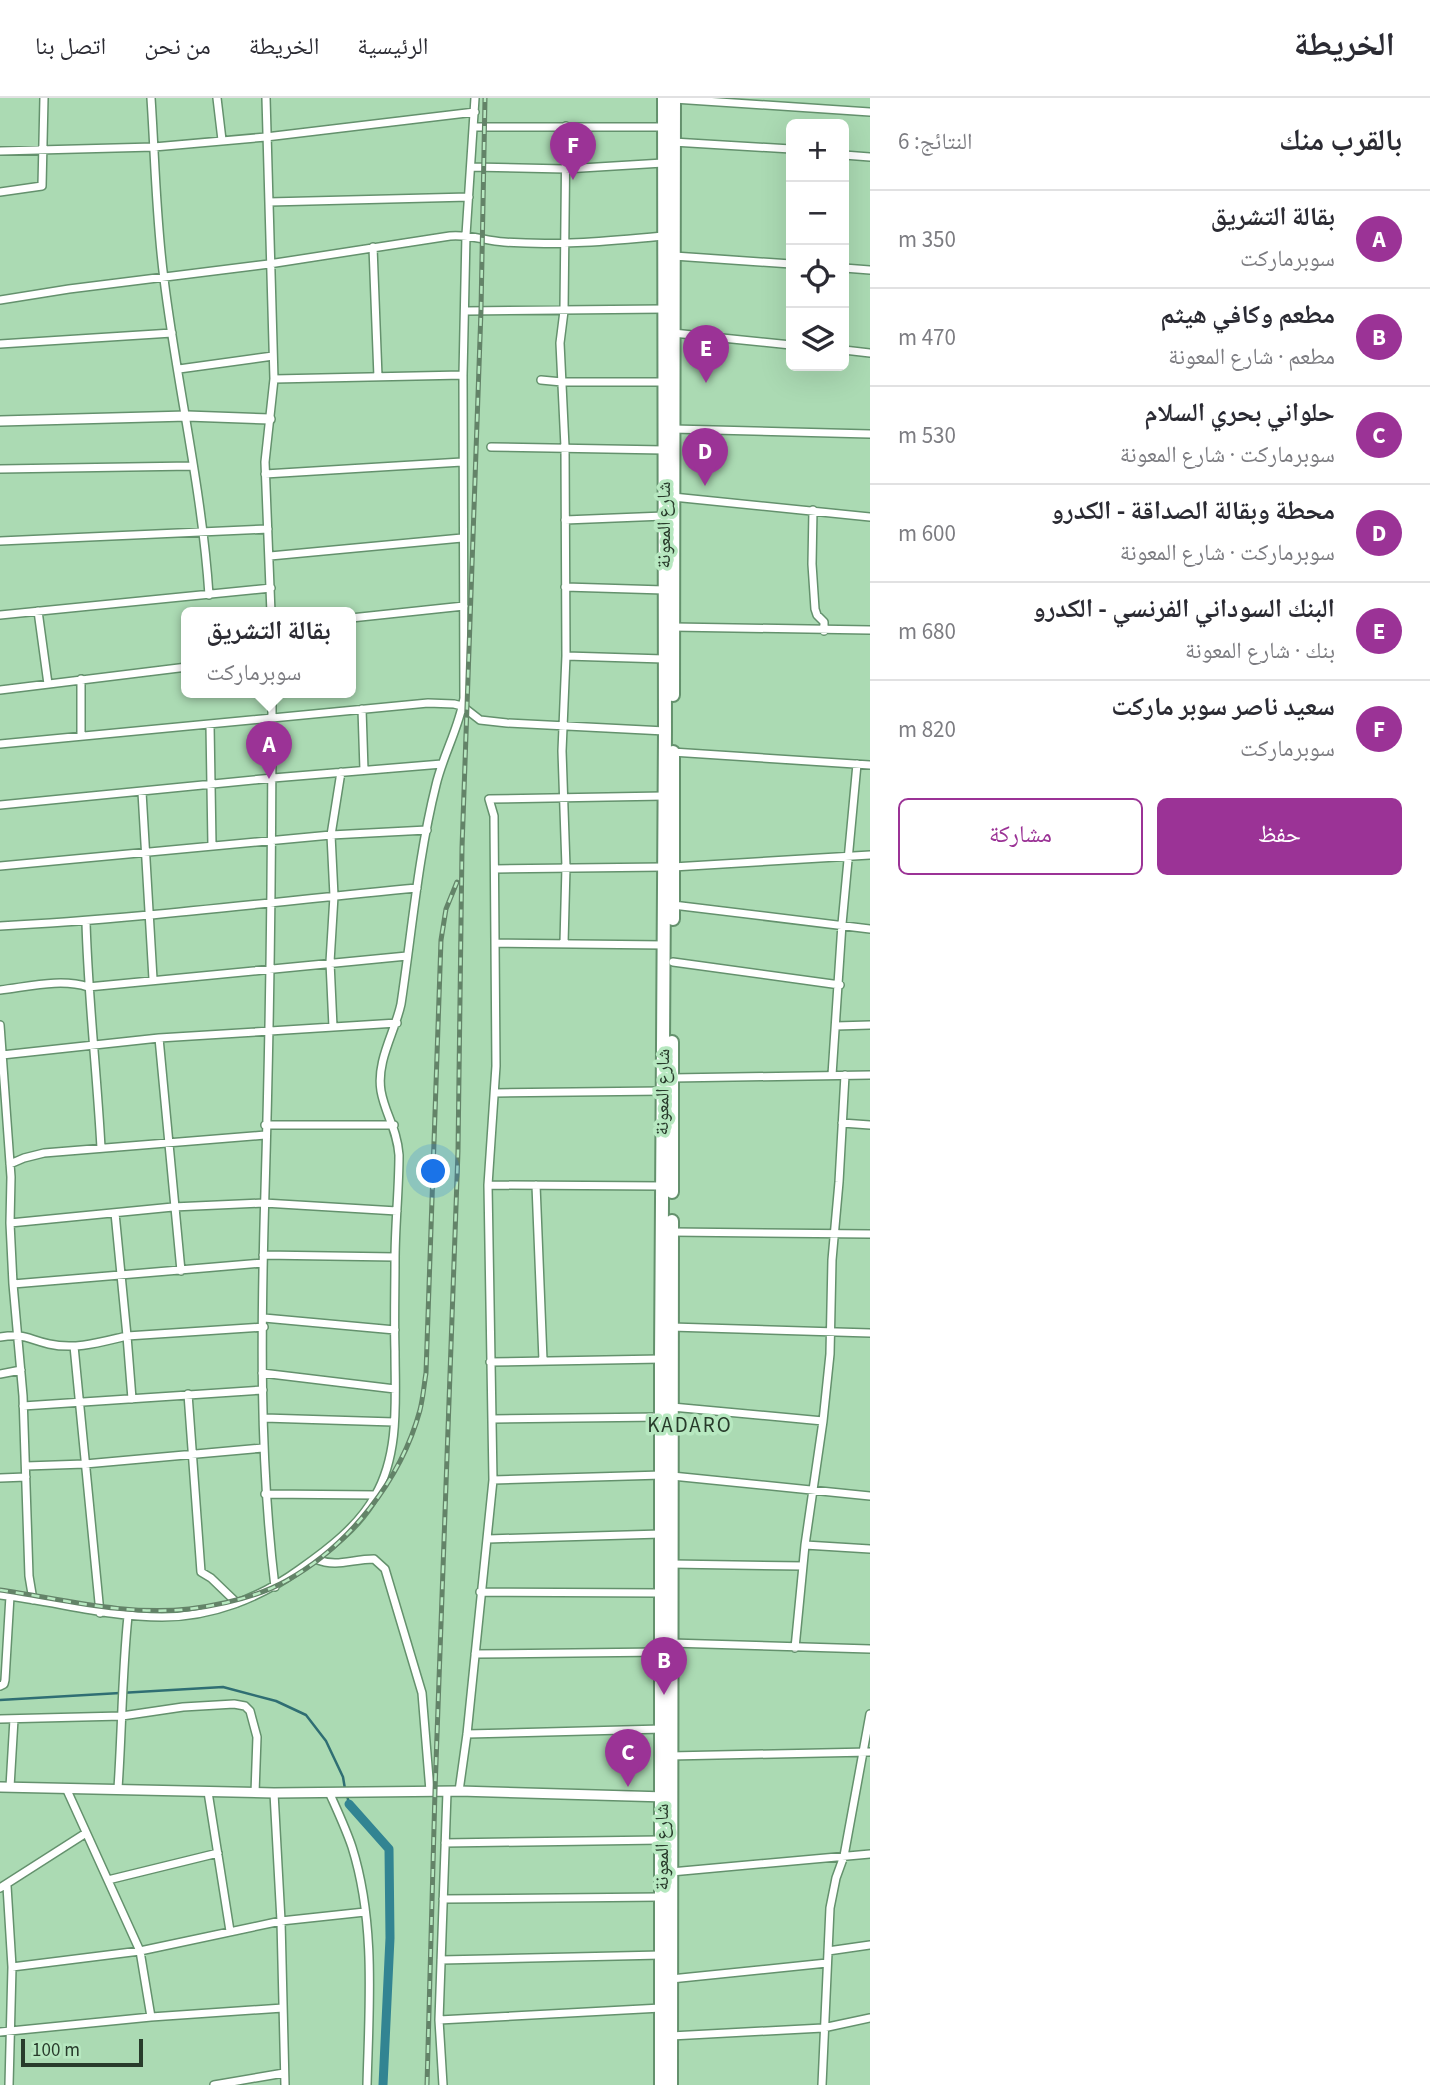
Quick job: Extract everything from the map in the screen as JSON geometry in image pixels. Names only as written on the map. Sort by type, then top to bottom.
[{"type":"highway","name":"شارع المعونة","points":[[661,2085],[661,1840],[670,1756],[667,1647],[661,1593],[662,1534],[672,1407],[663,1186],[664,946],[669,867],[673,628],[664,516],[663,163],[664,127],[670,98]]},
{"type":"highway","name":"شارع المعونة","points":[[667,1476],[661,1417],[661,1359],[667,1327],[672,1232],[673,905],[664,796],[669,751],[665,731],[664,590],[673,497],[674,256],[670,98]]},
{"type":"highway","name":"شارع المعونة","points":[[666,1499],[671,1564],[662,1729],[670,1872],[671,2085]]},
{"type":"street","points":[[0,192],[42,186],[44,98]]},
{"type":"street","points":[[152,98],[164,277],[205,534],[209,595]]},
{"type":"street","points":[[217,98],[222,139]]},
{"type":"street","points":[[266,98],[274,379],[265,474],[271,607]]},
{"type":"street","points":[[0,1595],[128,1616],[184,1616],[206,1613],[237,1603],[275,1587],[315,1559],[364,1514],[376,1495],[388,1466],[394,1423],[399,1155],[394,1125],[380,1090],[380,1079],[386,1051],[397,1023],[417,888],[442,764],[462,706],[463,374],[466,235],[475,98]]},
{"type":"street","points":[[670,98],[870,112]]},
{"type":"street","points":[[0,150],[154,147],[266,137],[475,112]]},
{"type":"street","points":[[564,943],[565,447],[560,343],[564,311],[566,126]]},
{"type":"street","points":[[475,127],[664,127]]},
{"type":"street","points":[[673,142],[786,149]]},
{"type":"street","points":[[849,155],[870,157]]},
{"type":"street","points":[[472,167],[565,169],[663,163]]},
{"type":"street","points":[[269,202],[469,197]]},
{"type":"street","points":[[0,300],[466,235],[503,243],[663,236]]},
{"type":"street","points":[[373,247],[378,377]]},
{"type":"street","points":[[674,256],[786,264]]},
{"type":"street","points":[[849,268],[870,270]]},
{"type":"street","points":[[466,311],[664,309]]},
{"type":"street","points":[[0,344],[172,333]]},
{"type":"street","points":[[673,333],[786,344]]},
{"type":"street","points":[[849,351],[870,353]]},
{"type":"street","points":[[179,369],[273,356]]},
{"type":"street","points":[[274,379],[463,374]]},
{"type":"street","points":[[541,380],[664,382]]},
{"type":"street","points":[[0,421],[187,416],[270,419]]},
{"type":"street","points":[[673,429],[870,434]]},
{"type":"street","points":[[492,447],[664,450]]},
{"type":"street","points":[[265,474],[462,462]]},
{"type":"street","points":[[0,469],[193,466]]},
{"type":"street","points":[[673,497],[870,517]]},
{"type":"street","points":[[813,510],[815,609],[824,622],[824,631]]},
{"type":"street","points":[[565,520],[664,516]]},
{"type":"street","points":[[0,541],[205,534],[268,529]]},
{"type":"street","points":[[270,556],[462,538]]},
{"type":"street","points":[[565,587],[664,590]]},
{"type":"street","points":[[0,615],[271,589]]},
{"type":"street","points":[[356,617],[464,606]]},
{"type":"street","points":[[38,611],[48,684]]},
{"type":"street","points":[[673,628],[870,630]]},
{"type":"street","points":[[566,656],[664,659]]},
{"type":"street","points":[[0,690],[181,668]]},
{"type":"street","points":[[81,679],[81,736]]},
{"type":"street","points":[[272,698],[273,841],[265,1125],[262,1373],[265,1494],[275,1587]]},
{"type":"street","points":[[0,744],[428,703],[462,706],[480,720],[665,731]]},
{"type":"street","points":[[362,709],[364,770]]},
{"type":"street","points":[[210,725],[212,845]]},
{"type":"street","points":[[669,751],[870,765]]},
{"type":"street","points":[[0,805],[442,764]]},
{"type":"street","points":[[832,1075],[842,924],[857,764]]},
{"type":"street","points":[[333,1027],[330,962],[334,896],[331,835],[341,772]]},
{"type":"street","points":[[142,792],[153,979]]},
{"type":"street","points":[[459,1791],[493,1480],[488,1185],[495,1093],[496,943],[494,816],[489,799],[664,796]]},
{"type":"street","points":[[0,866],[146,854],[212,845],[428,830]]},
{"type":"street","points":[[495,869],[669,867],[870,855]]},
{"type":"street","points":[[0,926],[86,922],[417,888]]},
{"type":"street","points":[[673,905],[870,929]]},
{"type":"street","points":[[86,922],[88,987],[95,1047],[101,1148]]},
{"type":"street","points":[[496,943],[664,946]]},
{"type":"street","points":[[0,990],[49,984],[88,987],[407,956]]},
{"type":"street","points":[[673,962],[840,985]]},
{"type":"street","points":[[2,1061],[159,1038],[397,1023]]},
{"type":"street","points":[[0,1025],[11,1177],[10,1223],[23,1406],[29,1576],[33,1600]]},
{"type":"street","points":[[836,1026],[870,1026]]},
{"type":"street","points":[[159,1038],[181,1271]]},
{"type":"street","points":[[795,1648],[805,1545],[823,1421],[831,1331],[834,1233],[845,1075]]},
{"type":"street","points":[[672,1078],[870,1075]]},
{"type":"street","points":[[495,1093],[663,1091]]},
{"type":"street","points":[[842,1123],[870,1125]]},
{"type":"street","points":[[265,1125],[394,1125]]},
{"type":"street","points":[[10,1164],[44,1153],[265,1135]]},
{"type":"street","points":[[0,1177],[11,1177]]},
{"type":"street","points":[[488,1185],[663,1186]]},
{"type":"street","points":[[536,1185],[543,1360]]},
{"type":"street","points":[[10,1223],[173,1207],[264,1203],[397,1211]]},
{"type":"street","points":[[115,1213],[132,1399]]},
{"type":"street","points":[[672,1232],[870,1234]]},
{"type":"street","points":[[13,1284],[181,1271],[263,1259],[395,1257]]},
{"type":"street","points":[[264,1318],[394,1330]]},
{"type":"street","points":[[0,1336],[17,1334],[48,1344],[74,1346],[127,1336],[264,1327]]},
{"type":"street","points":[[667,1327],[870,1333]]},
{"type":"street","points":[[74,1346],[100,1613]]},
{"type":"street","points":[[490,1362],[661,1359]]},
{"type":"street","points":[[0,1374],[21,1370]]},
{"type":"street","points":[[262,1373],[395,1389]]},
{"type":"street","points":[[23,1406],[263,1390]]},
{"type":"street","points":[[188,1394],[201,1572],[237,1603]]},
{"type":"street","points":[[672,1407],[823,1421]]},
{"type":"street","points":[[492,1419],[661,1417]]},
{"type":"street","points":[[264,1418],[394,1423]]},
{"type":"street","points":[[26,1466],[85,1464],[263,1448]]},
{"type":"street","points":[[493,1480],[667,1476],[870,1496]]},
{"type":"street","points":[[0,1478],[26,1477]]},
{"type":"street","points":[[265,1494],[376,1495]]},
{"type":"street","points":[[488,1539],[662,1534]]},
{"type":"street","points":[[805,1545],[870,1549]]},
{"type":"street","points":[[315,1559],[336,1565],[374,1559],[385,1569],[422,1693],[430,1791]]},
{"type":"street","points":[[671,1564],[803,1566]]},
{"type":"street","points":[[480,1592],[661,1593]]},
{"type":"street","points":[[0,1686],[5,1680],[10,1596]]},
{"type":"street","points":[[118,1788],[123,1712],[121,1683],[128,1616]]},
{"type":"street","points":[[475,1654],[667,1647],[870,1650]]},
{"type":"street","points":[[0,1719],[234,1704],[248,1708],[254,1718],[257,1737],[255,1793]]},
{"type":"street","points":[[820,2085],[830,1908],[867,1752],[870,1714]]},
{"type":"street","points":[[10,1787],[13,1719]]},
{"type":"street","points":[[467,1734],[662,1729]]},
{"type":"street","points":[[670,1756],[867,1752]]},
{"type":"street","points":[[0,1787],[255,1793],[459,1791],[666,1797]]},
{"type":"street","points":[[66,1788],[140,1951],[151,2017]]},
{"type":"street","points":[[208,1792],[230,1931]]},
{"type":"street","points":[[329,1792],[352,1849],[365,1912],[369,1997],[367,2085]]},
{"type":"street","points":[[443,2085],[439,2020],[447,1792]]},
{"type":"street","points":[[274,1793],[281,1921],[285,2085]]},
{"type":"street","points":[[9,2085],[12,1967],[3,1887],[86,1833]]},
{"type":"street","points":[[445,1843],[661,1840]]},
{"type":"street","points":[[108,1880],[218,1853]]},
{"type":"street","points":[[670,1872],[870,1854]]},
{"type":"street","points":[[443,1899],[661,1897]]},
{"type":"street","points":[[12,1967],[140,1951],[281,1921],[365,1912]]},
{"type":"street","points":[[828,1951],[870,1945]]},
{"type":"street","points":[[441,1960],[661,1955]]},
{"type":"street","points":[[670,1979],[827,1963]]},
{"type":"street","points":[[0,2032],[151,2017],[283,2008]]},
{"type":"street","points":[[439,2020],[662,2008]]},
{"type":"street","points":[[671,2036],[823,2028],[870,2018]]},
{"type":"street","points":[[214,2085],[284,2073]]},
{"type":"waterway","points":[[0,1700],[223,1687],[276,1701],[306,1715],[326,1741],[343,1777],[345,1789]]},
{"type":"waterway","points":[[347,1795],[349,1804]]},
{"type":"waterway","points":[[349,1804],[389,1849],[390,1938],[383,2085]]},
{"type":"railway","points":[[427,2085],[458,1151],[462,848],[481,310],[485,98]]},
{"type":"railway","points":[[0,1590],[94,1606],[165,1611],[239,1600],[286,1581],[331,1549],[370,1509],[386,1486],[411,1436],[420,1410],[426,1373],[441,940],[446,909],[457,882]]},
{"type":"place","name":"سعيد ناصر سوبر ماركت","points":[[573,180]]},
{"type":"place","name":"البنك السوداني الفرنسي - الكدرو","points":[[706,383]]},
{"type":"place","name":"محطة وبقالة الصداقة - الكدرو","points":[[705,486]]},
{"type":"place","name":"بقالة التشريق","points":[[269,779]]},
{"type":"place","name":"مطعم وكافي هيثم","points":[[664,1695]]},
{"type":"place","name":"حلواني بحري السلام","points":[[628,1787]]},
{"type":"district","name":"KADARO","points":[[690,1425]]}]
